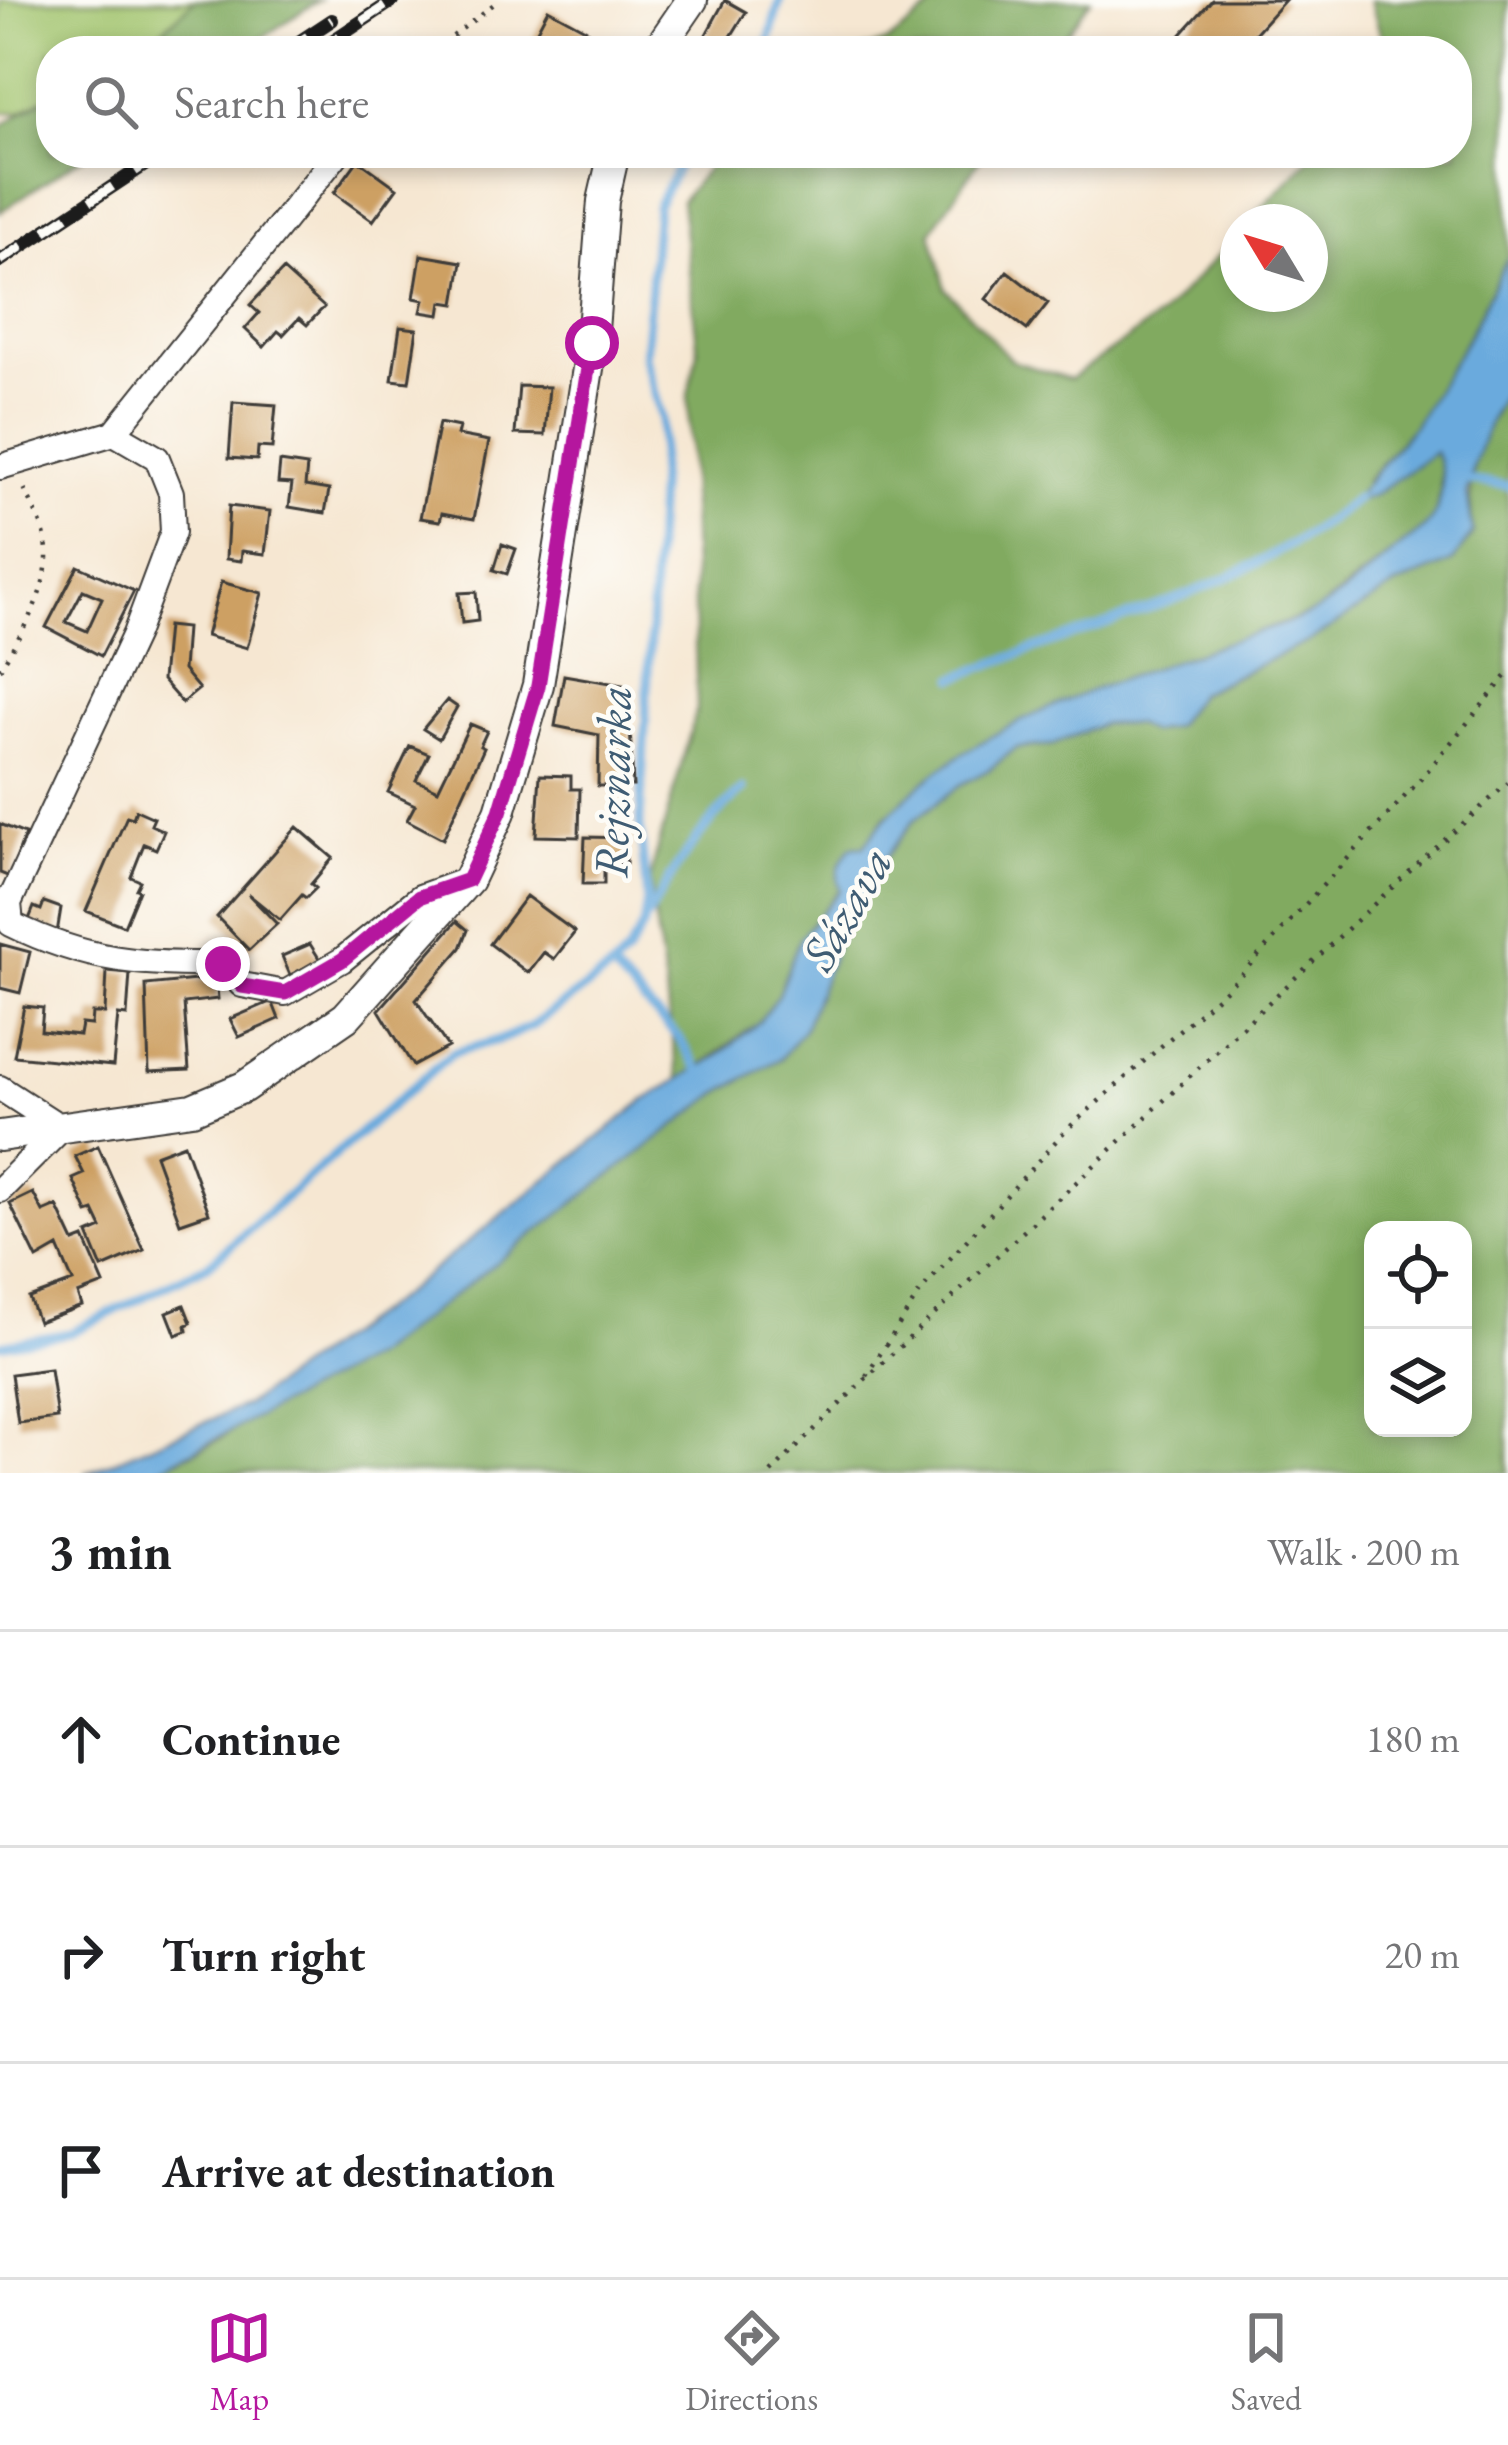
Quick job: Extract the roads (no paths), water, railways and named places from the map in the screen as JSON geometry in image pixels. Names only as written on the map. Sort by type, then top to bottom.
[{"type":"street","points":[[667,36],[692,0]]},
{"type":"street","points":[[7,465],[114,433],[326,168]]},
{"type":"street","points":[[0,1136],[192,1109],[244,1088],[346,1017],[468,880],[500,812],[538,686],[592,343],[603,201],[611,168]]},
{"type":"street","points":[[114,433],[157,458],[171,493],[173,532],[135,634],[3,905],[11,924],[50,944],[140,965],[223,964],[242,986],[285,993],[342,960],[419,897],[468,880]]},
{"type":"street","points":[[0,1088],[62,1128]]},
{"type":"street","points":[[0,1190],[62,1128]]},
{"type":"water","name":"Sázava","points":[[1508,257],[1508,388],[1492,414],[1474,464],[1467,493],[1473,532],[1453,561],[1393,587],[1313,639],[1199,693],[1174,726],[1150,732],[1135,724],[1102,724],[1052,745],[1016,748],[960,785],[914,820],[882,862],[837,944],[804,1029],[781,1058],[718,1093],[374,1356],[150,1473],[85,1473],[246,1405],[399,1297],[645,1100],[718,1056],[760,1021],[778,995],[800,938],[840,890],[839,867],[851,847],[864,846],[897,806],[936,772],[980,743],[1076,697],[1312,613],[1422,530],[1435,514],[1441,494],[1435,452],[1374,495],[1351,503],[1417,421],[1469,335]]},
{"type":"waterway","name":"Rejznarka","points":[[770,36],[780,0]]},
{"type":"waterway","name":"Rejznarka","points":[[0,1345],[70,1333],[208,1265],[452,1053],[532,1026],[627,954],[643,926],[647,900],[640,824],[662,420],[645,357],[657,206],[677,168]]},
{"type":"waterway","points":[[1460,479],[1508,486]]},
{"type":"waterway","points":[[955,678],[1215,583],[1312,531],[1357,498]]},
{"type":"waterway","points":[[647,918],[689,849],[743,789]]},
{"type":"waterway","points":[[612,969],[679,1038],[705,1079]]},
{"type":"railway","points":[[340,36],[394,0]]},
{"type":"railway","points":[[308,36],[332,20]]},
{"type":"railway","points":[[0,261],[140,168]]}]
